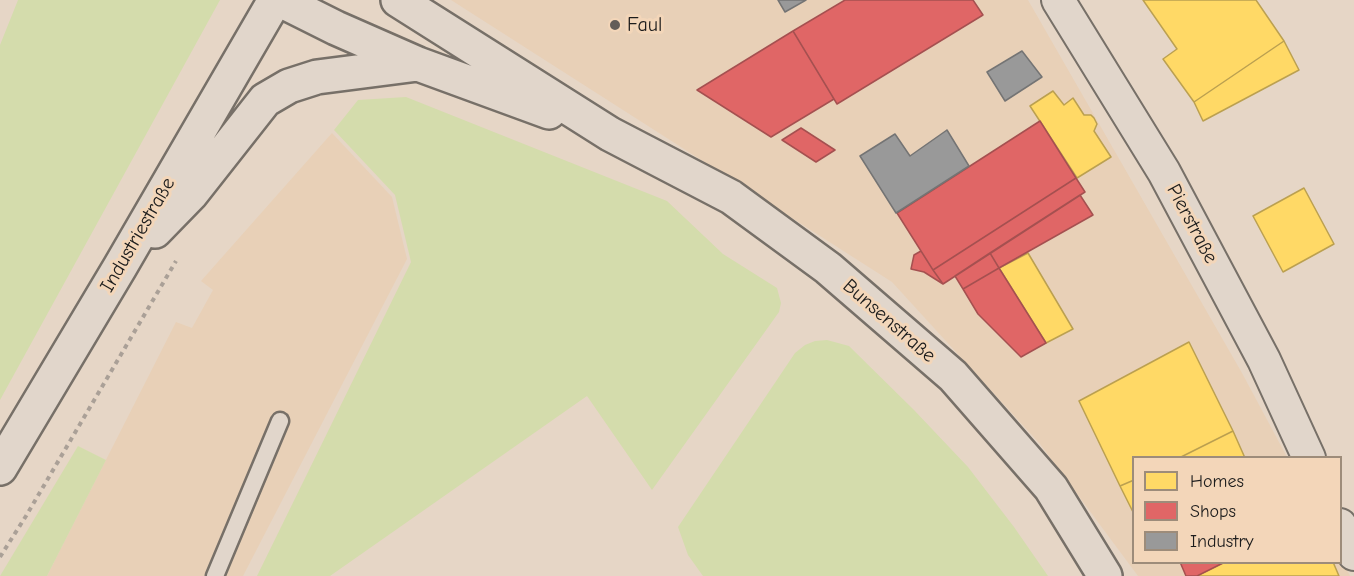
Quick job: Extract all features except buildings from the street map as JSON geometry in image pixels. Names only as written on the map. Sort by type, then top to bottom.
[{"type":"main road","name":"Industriestraße","points":[[0,468],[275,0]]},
{"type":"main road","name":"Bunsenstraße","points":[[280,0],[336,28],[418,64],[610,134]]},
{"type":"main road","name":"Bunsenstraße","points":[[398,0],[610,134],[730,197],[828,268],[953,376],[1051,488],[1105,576]]},
{"type":"main road","name":"Bunsenstraße","points":[[120,267],[191,194],[265,100],[289,86],[317,77],[418,64]]},
{"type":"street","name":"Pierstraße","points":[[1058,0],[1164,172],[1263,360],[1308,456]]},
{"type":"street","points":[[1342,527],[1354,554]]},
{"type":"lane","points":[[215,576],[280,421]]},
{"type":"path","points":[[0,557],[180,254]]},
{"type":"shaded area","points":[[451,0],[1028,0],[1242,373],[1286,456],[1132,456],[1132,564],[1342,564],[1342,560],[1350,576],[1138,576],[1040,444],[892,282]]},
{"type":"shaded area","points":[[332,133],[392,197],[407,259],[243,576],[47,576],[176,322],[192,328],[213,290],[201,281]]},
{"type":"green space","points":[[18,0],[220,0],[0,400],[0,45]]},
{"type":"green space","points":[[406,97],[667,201],[723,254],[777,288],[781,303],[779,312],[652,490],[587,396],[330,576],[257,576],[411,262],[395,195],[334,130],[358,100]]},
{"type":"green space","points":[[827,340],[849,346],[968,467],[1048,576],[703,576],[688,555],[678,527],[795,353],[805,345]]},
{"type":"green space","points":[[78,446],[106,460],[47,576],[0,576]]},
{"type":"place","name":"Faul","points":[[615,25]]}]
